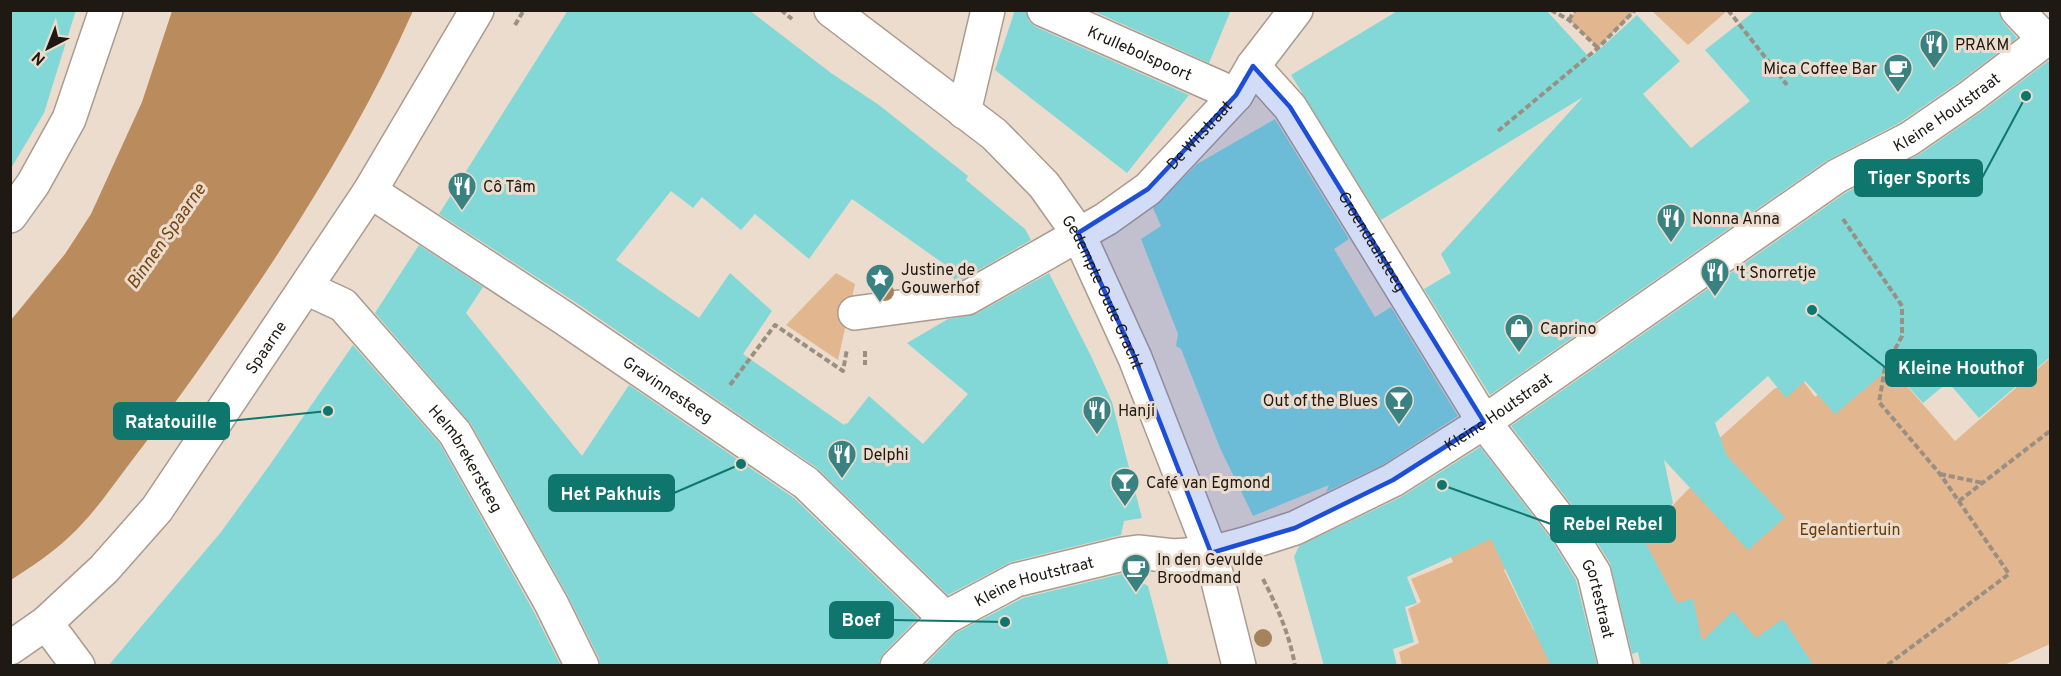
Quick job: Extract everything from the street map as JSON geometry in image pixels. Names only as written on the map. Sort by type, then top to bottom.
[{"type":"street","points":[[10,216],[33,184],[69,119],[106,10]]},
{"type":"street","name":"Spaarne","points":[[10,648],[46,623],[104,569],[157,509],[370,191],[477,10]]},
{"type":"street","name":"Gedempte Oude Gracht","points":[[831,10],[994,134],[1044,185],[1078,233],[1135,358],[1211,553],[1239,666]]},
{"type":"street","points":[[964,112],[988,10]]},
{"type":"street","name":"Krullebolspoort","points":[[1044,10],[1236,95]]},
{"type":"street","name":"De Witstraat","points":[[1078,233],[1106,219],[1148,189],[1236,95],[1253,66],[1296,10]]},
{"type":"street","points":[[2017,10],[2048,39]]},
{"type":"street","name":"Kleine Houtstraat","points":[[897,666],[945,618],[1016,579],[1138,552],[1174,556],[1211,553],[1295,528],[1393,480],[1484,422],[1837,176],[1909,139],[2048,39]]},
{"type":"street","name":"Groendaalsteeg","points":[[1253,66],[1290,107],[1484,422]]},
{"type":"street","name":"Gravinnesteeg","points":[[370,191],[564,318],[806,483],[945,618]]},
{"type":"street","points":[[855,313],[967,298],[1078,233]]},
{"type":"street","name":"Helmbrekersteeg","points":[[306,288],[342,305],[455,434],[551,603],[582,666]]},
{"type":"street","name":"Gortestraat","points":[[1484,422],[1566,528],[1594,573],[1616,666]]},
{"type":"street","points":[[46,623],[78,666]]},
{"type":"path","points":[[1551,10],[1569,20],[1598,48]]},
{"type":"path","points":[[1569,20],[1575,10]]},
{"type":"path","points":[[1498,131],[1598,48],[1635,10]]},
{"type":"path","points":[[1728,10],[1788,85]]},
{"type":"path","points":[[1837,176],[1843,220],[1902,306],[1902,336],[1885,368],[1879,402],[1940,474],[2009,574],[1886,666]]},
{"type":"path","points":[[707,417],[775,325],[843,371],[855,313]]},
{"type":"path","points":[[1959,501],[2050,431]]},
{"type":"path","points":[[1940,474],[1983,483]]},
{"type":"highlighted area","points":[[1253,66],[1290,107],[1484,422],[1393,480],[1295,528],[1211,553],[1135,358],[1078,233],[1148,189],[1236,95]]},
{"type":"green space","points":[[1575,11],[1635,11],[1598,48],[1569,20]]},
{"type":"green space","points":[[1652,11],[1727,11],[1688,45]]},
{"type":"green space","points":[[836,273],[855,284],[838,360],[786,325]]},
{"type":"green space","name":"Egelantiertuin","points":[[1872,346],[1955,441],[2050,358],[2050,644],[2004,665],[1696,665],[1636,543],[1713,464],[1703,453],[1774,389],[1801,378],[1815,397]]},
{"type":"green space","points":[[1486,506],[1518,555],[1504,570],[1533,629],[1561,665],[1402,665],[1399,652],[1419,643],[1408,609],[1421,602],[1411,579],[1453,562],[1440,532]]},
{"type":"water","name":"Binnen Spaarne","points":[[172,11],[413,11],[367,105],[314,197],[257,286],[197,372],[85,521],[56,549],[11,580],[11,320],[65,254],[91,214],[142,102]]},
{"type":"building","points":[[10,10],[76,10],[44,113],[10,170]]},
{"type":"building","points":[[568,10],[749,10],[831,73],[879,105],[968,176],[966,180],[1025,229],[1031,240],[961,280],[955,281],[947,266],[852,199],[809,259],[755,214],[741,230],[702,197],[693,208],[671,191],[616,260],[699,318],[730,273],[772,311],[743,354],[844,425],[869,396],[923,444],[968,394],[907,343],[948,319],[976,314],[1049,273],[1112,402],[1142,518],[1124,521],[1121,535],[1011,562],[948,595],[817,468],[575,302],[439,214]]},
{"type":"building","points":[[1015,10],[1026,10],[1029,21],[1036,27],[1189,95],[1127,173],[995,70]]},
{"type":"building","points":[[1091,10],[1231,10],[1209,63]]},
{"type":"building","points":[[1399,10],[1546,10],[1590,58],[1637,15],[1680,61],[1643,94],[1691,148],[1750,101],[1705,50],[1756,10],[1999,10],[2003,22],[2017,38],[1959,82],[1899,123],[1826,161],[1490,395],[1424,289],[1451,273],[1441,254],[1583,97],[1381,220],[1291,75]]},
{"type":"building","points":[[2048,61],[2050,63],[2050,357],[1979,418],[1948,382],[1923,403],[1891,367],[1835,414],[1805,381],[1786,398],[1768,376],[1715,423],[1727,456],[1785,517],[1748,550],[1664,460],[1673,503],[1643,538],[1677,603],[1693,599],[1702,641],[1733,611],[1756,638],[1783,619],[1814,666],[1641,666],[1638,652],[1632,654],[1610,563],[1581,517],[1511,426],[1847,192],[1920,154],[1981,112]]},
{"type":"building","points":[[1275,119],[1349,239],[1334,249],[1375,317],[1391,307],[1458,416],[1384,464],[1326,492],[1329,485],[1253,516],[1220,448],[1181,349],[1176,346],[1178,334],[1141,239],[1161,226],[1153,208],[1197,164]]},
{"type":"building","points":[[419,245],[483,287],[466,313],[582,456],[629,385],[794,498],[918,618],[884,653],[879,666],[600,666],[599,658],[567,594],[471,424],[375,313]]},
{"type":"building","points":[[353,345],[440,444],[534,612],[561,666],[108,666],[221,532]]},
{"type":"building","points":[[1480,447],[1551,539],[1576,580],[1597,665],[1551,666],[1491,539],[1407,577],[1417,603],[1405,607],[1414,642],[1393,649],[1397,666],[1324,666],[1294,557],[1299,546],[1401,497]]},
{"type":"building","points":[[1125,573],[1148,586],[1169,666],[924,666],[956,633],[1023,598]]},
{"type":"place","name":"PRAKM","points":[[1934,70]]},
{"type":"place","name":"Mica Coffee Bar","points":[[1898,94]]},
{"type":"place","name":"Tiger Sports","points":[[2026,96]]},
{"type":"place","name":"Cô Tâm","points":[[462,212]]},
{"type":"place","name":"Nonna Anna","points":[[1671,244]]},
{"type":"place","name":"'t Snorretje","points":[[1715,298]]},
{"type":"place","name":"Justine de Gouwerhof","points":[[880,304]]},
{"type":"place","name":"Kleine Houthof","points":[[1812,310]]},
{"type":"place","name":"Caprino","points":[[1519,354]]},
{"type":"place","name":"Ratatouille","points":[[328,411]]},
{"type":"place","name":"Out of the Blues","points":[[1399,426]]},
{"type":"place","name":"Hanji","points":[[1097,436]]},
{"type":"place","name":"Het Pakhuis","points":[[741,464]]},
{"type":"place","name":"Delphi","points":[[842,480]]},
{"type":"place","name":"Rebel Rebel","points":[[1442,485]]},
{"type":"place","name":"Café van Egmond","points":[[1125,508]]},
{"type":"place","name":"In den Gevulde Broodmand","points":[[1136,594]]},
{"type":"place","name":"Boef","points":[[1005,622]]}]
